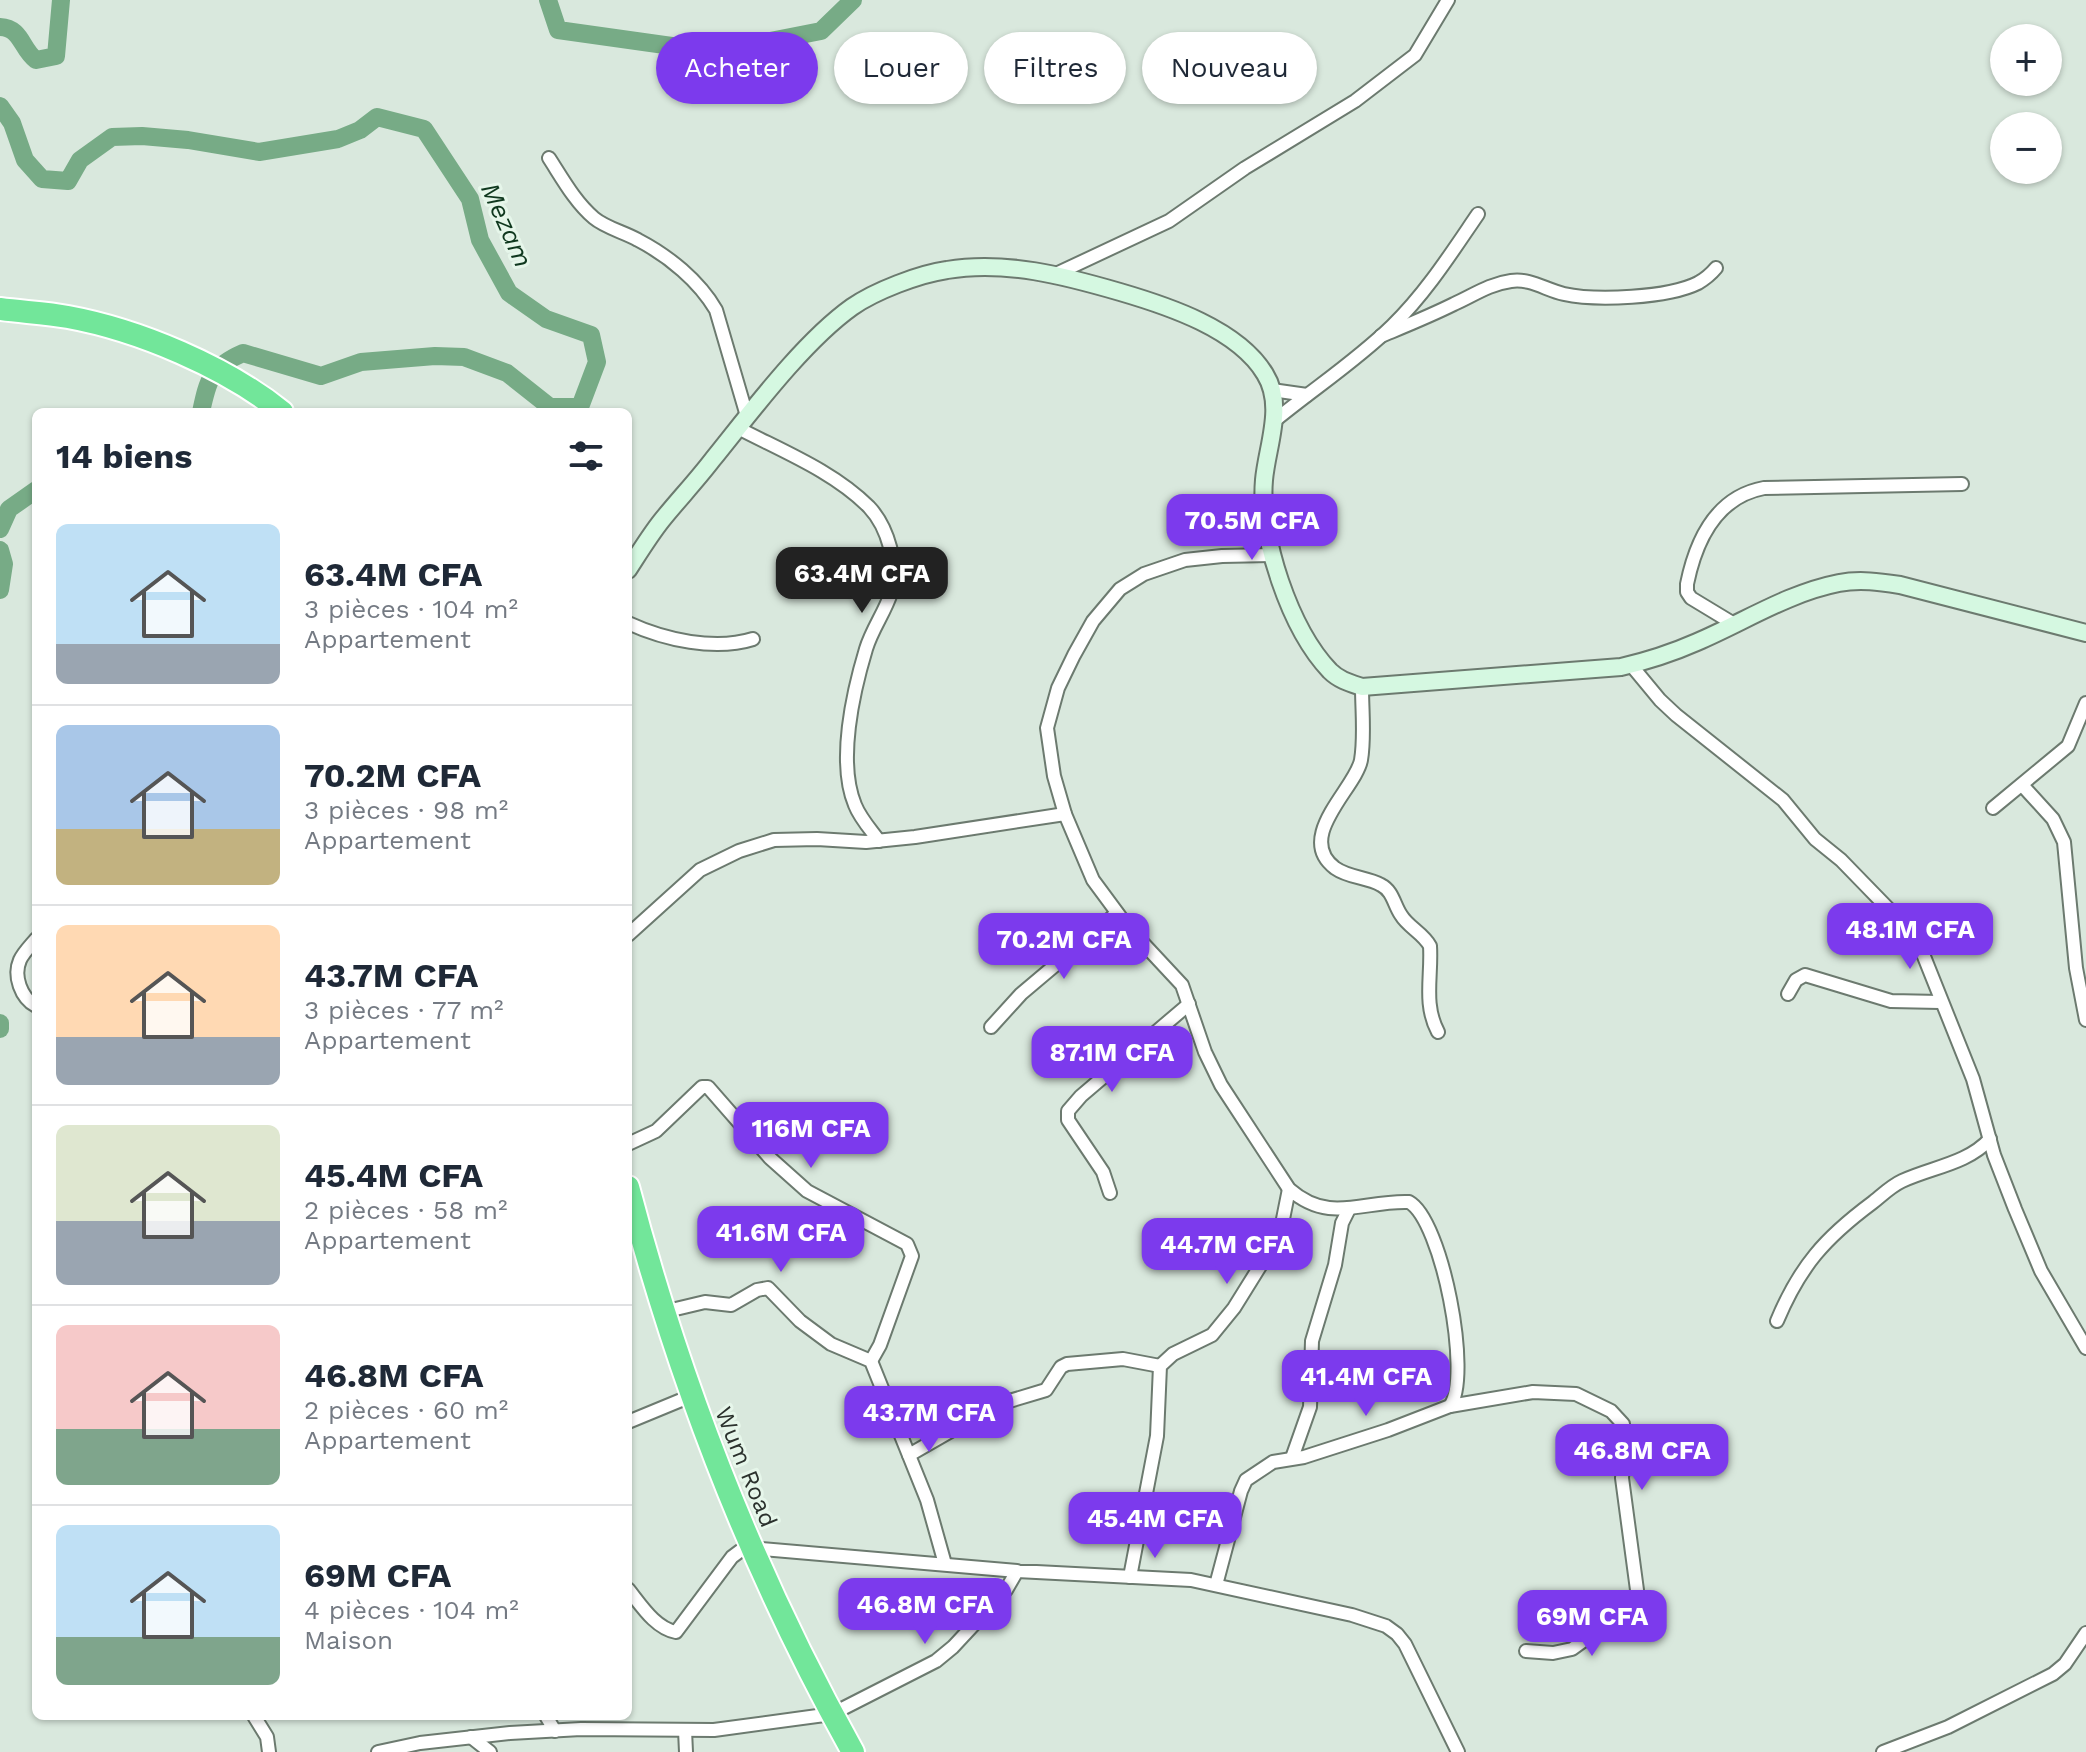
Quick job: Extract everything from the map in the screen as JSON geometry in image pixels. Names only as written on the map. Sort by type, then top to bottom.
[{"type":"highway","points":[[0,309],[67,317],[96,324],[183,355],[263,397],[277,408]]},
{"type":"highway","name":"Wum Road","points":[[632,1201],[663,1312],[691,1396],[750,1548],[853,1752]]},
{"type":"street","points":[[1056,274],[1169,221],[1245,168],[1355,101],[1415,55],[1448,0]]},
{"type":"street","points":[[549,158],[575,197],[595,219],[641,241],[672,262],[708,297],[716,310],[743,422],[827,475],[870,508],[886,533],[893,565],[892,590],[867,646],[847,748],[855,806],[879,841]]},
{"type":"street","points":[[1273,422],[1337,375],[1395,324],[1440,269],[1478,214]]},
{"type":"street","points":[[632,564],[661,521],[743,422],[814,342],[852,307],[873,295],[948,270],[1002,268],[1056,274],[1163,304],[1216,329],[1251,357],[1265,373],[1275,410],[1264,483],[1271,555],[1287,601],[1315,650],[1331,672],[1345,682],[1362,687],[1631,665],[1697,642],[1806,592],[1840,583],[1871,580],[2086,633]]},
{"type":"street","points":[[1381,336],[1502,282],[1524,280],[1573,296],[1615,298],[1680,289],[1696,284],[1716,268]]},
{"type":"street","points":[[1272,390],[1307,395]]},
{"type":"street","points":[[1734,624],[1691,598],[1687,584],[1711,520],[1735,498],[1764,488],[1962,484]]},
{"type":"street","points":[[1216,1585],[1246,1480],[1273,1462],[1442,1412],[1456,1399],[1459,1376],[1455,1328],[1441,1262],[1425,1217],[1418,1207],[1409,1202],[1344,1209],[1316,1206],[1289,1189],[1221,1085],[1205,1052],[1182,985],[1117,913],[1093,880],[1065,814],[1054,776],[1047,728],[1058,688],[1093,621],[1120,589],[1144,574],[1185,560],[1271,555]]},
{"type":"street","points":[[632,625],[677,639],[719,644],[733,645],[753,639]]},
{"type":"street","points":[[1631,665],[1676,715],[1783,800],[1815,839],[1841,860],[1911,932],[1921,949],[1973,1079],[1997,1162],[2041,1271],[2086,1348]]},
{"type":"street","points":[[1362,687],[1361,761],[1356,774],[1328,816],[1323,849],[1333,867],[1388,890],[1402,918],[1430,946],[1430,1006],[1438,1032]]},
{"type":"street","points":[[1993,808],[2068,746],[2086,703]]},
{"type":"street","points":[[2022,785],[2053,819],[2064,842],[2076,968],[2086,1020]]},
{"type":"street","points":[[632,931],[700,870],[739,851],[774,840],[879,841],[1065,814]]},
{"type":"street","points":[[991,1027],[1021,994],[1117,913]]},
{"type":"street","points":[[32,944],[20,959],[17,972],[20,987],[32,1004]]},
{"type":"street","points":[[1788,994],[1796,980],[1805,975],[1891,1001],[1940,1002]]},
{"type":"street","points":[[1110,1193],[1103,1172],[1068,1120],[1068,1111],[1081,1096],[1189,1004]]},
{"type":"street","points":[[632,1142],[656,1131],[702,1087],[708,1087],[770,1158],[807,1191],[907,1244],[912,1256],[880,1345],[871,1361]]},
{"type":"street","points":[[1777,1321],[1792,1285],[1821,1245],[1849,1220],[1900,1182],[1972,1155],[1990,1139]]},
{"type":"street","points":[[1972,1155],[1997,1162]]},
{"type":"street","points":[[1130,1577],[1157,1436],[1160,1366],[1173,1354],[1212,1335],[1234,1308],[1280,1234],[1289,1189]]},
{"type":"street","points":[[1292,1458],[1310,1407],[1310,1349],[1335,1265],[1344,1209]]},
{"type":"street","points":[[663,1312],[705,1302],[731,1305],[757,1290],[768,1288],[800,1321],[831,1344],[871,1361],[927,1500],[945,1564]]},
{"type":"street","points":[[909,1455],[996,1405],[1046,1390],[1061,1367],[1067,1364],[1123,1359],[1160,1366]]},
{"type":"street","points":[[1450,1406],[1533,1392],[1563,1392],[1576,1394],[1603,1406],[1618,1416],[1623,1424],[1622,1478],[1637,1590],[1635,1601],[1572,1649],[1553,1653],[1526,1651]]},
{"type":"street","points":[[632,1420],[691,1396]]},
{"type":"street","points":[[632,1594],[650,1617],[676,1632],[732,1557],[750,1548],[1017,1571],[1191,1580],[1352,1615],[1386,1626],[1397,1634],[1437,1706],[1458,1752]]},
{"type":"street","points":[[378,1752],[471,1737],[555,1731],[714,1730],[832,1714],[936,1661],[999,1598],[1017,1571]]},
{"type":"street","points":[[1883,1752],[1948,1727],[2053,1674],[2071,1657],[2086,1633]]},
{"type":"street","points":[[256,1720],[267,1737],[269,1752]]},
{"type":"street","points":[[548,1720],[555,1731]]},
{"type":"street","points":[[685,1730],[686,1752]]},
{"type":"street","points":[[471,1737],[490,1752]]},
{"type":"waterway","name":"Mezam","points":[[0,27],[13,31],[36,60],[56,56],[61,0]]},
{"type":"waterway","name":"Mezam","points":[[548,0],[558,30],[686,48],[765,42],[821,31],[853,0]]},
{"type":"waterway","name":"Mezam","points":[[0,106],[12,123],[25,160],[42,179],[68,181],[80,160],[112,137],[188,140],[259,152],[338,139],[360,130],[377,117],[424,129],[470,199],[480,240],[509,293],[546,319],[591,335],[597,362],[580,407],[550,407],[507,373],[464,357],[435,356],[361,362],[321,376],[243,353],[217,369],[202,408]]},
{"type":"waterway","name":"Mezam","points":[[0,529],[9,509],[32,493]]},
{"type":"waterway","name":"Mezam","points":[[0,550],[4,564],[0,590]]},
{"type":"waterway","name":"Mezam","points":[[0,1023],[0,1029]]}]
